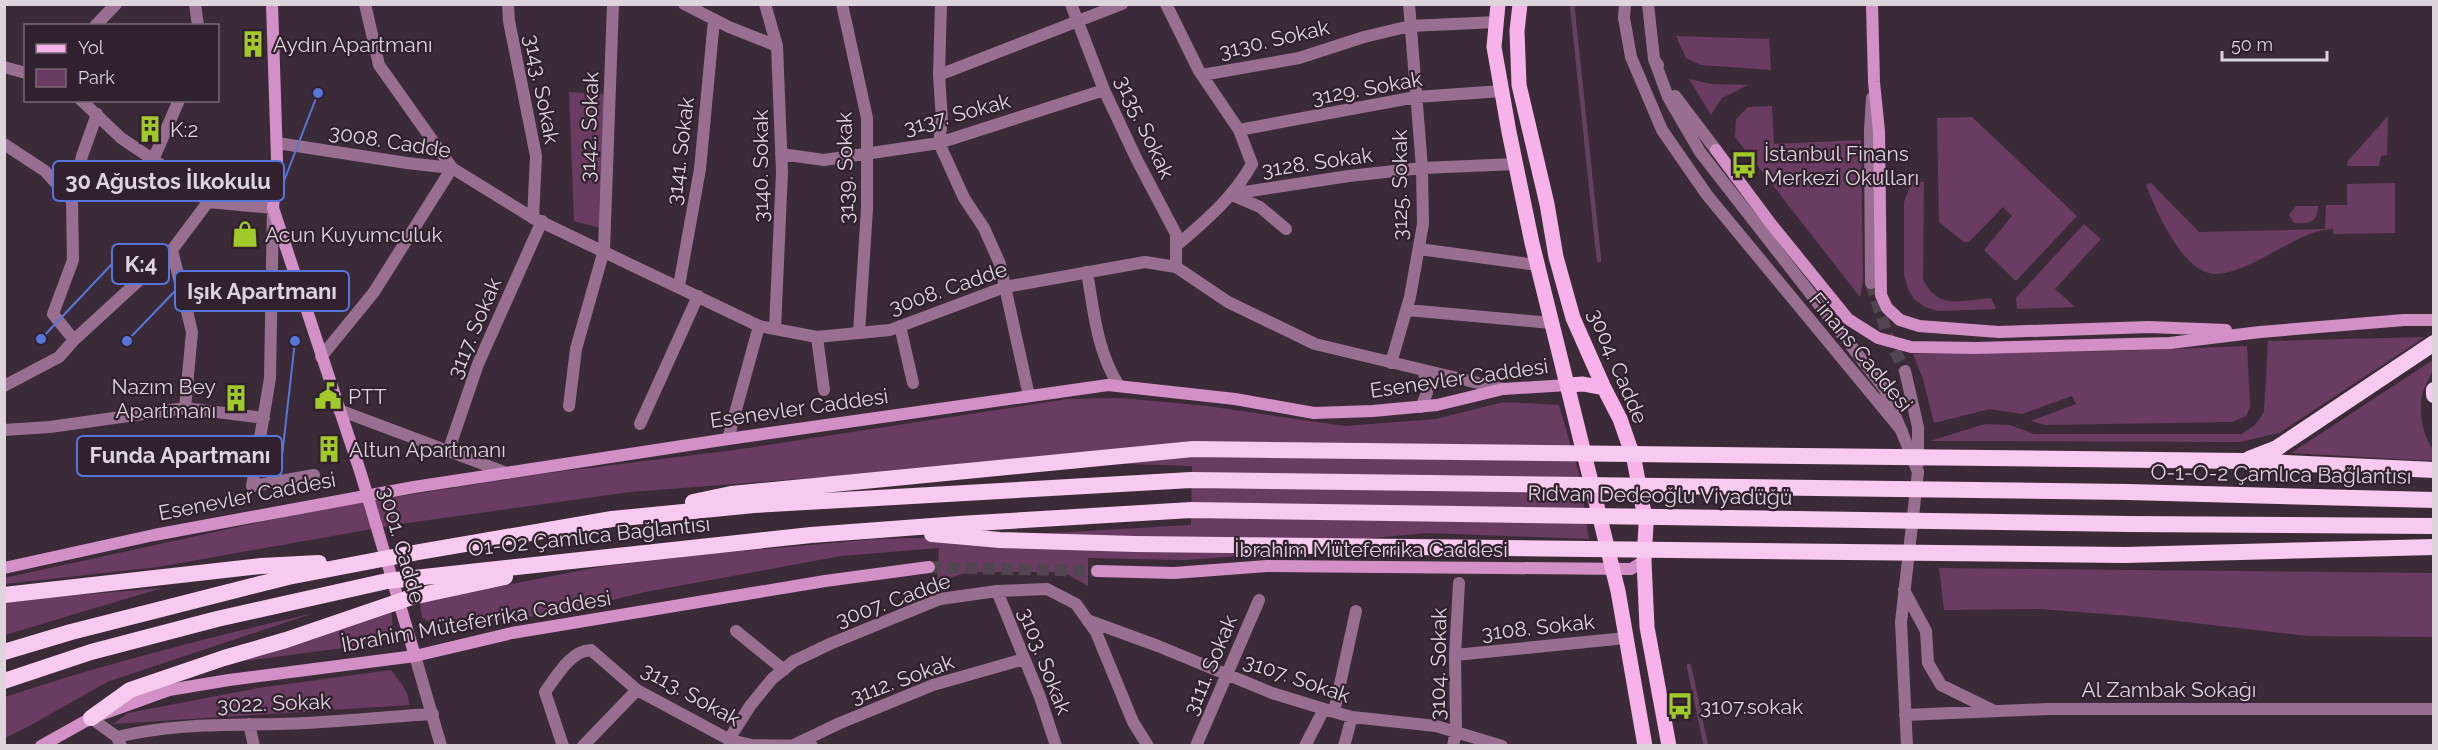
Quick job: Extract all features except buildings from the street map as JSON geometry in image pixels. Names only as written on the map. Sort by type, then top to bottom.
[{"type":"highway","points":[[2243,461],[2277,448],[2433,343]]},
{"type":"highway","points":[[2433,390],[2433,396]]},
{"type":"highway","points":[[612,519],[731,494],[1193,449],[2129,459],[2243,461],[2433,470]]},
{"type":"highway","name":"O1-O2 Çamlıca Bağlantısı","points":[[4,652],[71,632],[288,578],[418,552],[612,519],[754,505],[1191,480]]},
{"type":"highway","name":"Rıdvan Dedeoğlu Viyadüğü","points":[[1191,480],[2128,492]]},
{"type":"highway","name":"O-1-O-2 Çamlıca Bağlantısı","points":[[2128,492],[2433,500]]},
{"type":"highway","name":"O1-O2 Çamlıca Bağlantısı","points":[[4,681],[91,652],[217,619],[387,581],[608,556],[885,530],[1191,510]]},
{"type":"highway","name":"Rıdvan Dedeoğlu Viyadüğü","points":[[1191,510],[2128,524],[2433,526]]},
{"type":"highway","points":[[885,530],[1000,540],[1190,544],[2125,555],[2433,547]]},
{"type":"highway","points":[[4,595],[261,566],[418,552]]},
{"type":"highway","points":[[91,718],[130,690],[383,606],[412,597],[608,556]]},
{"type":"main road","name":"3001. Cadde","points":[[272,4],[277,143],[273,208],[361,474],[415,656]]},
{"type":"main road","points":[[1498,4],[1494,47],[1516,164],[1537,265],[1612,569],[1645,746]]},
{"type":"main road","name":"3004. Cadde","points":[[1520,4],[1517,31],[1519,86],[1565,287],[1573,318],[1620,419],[1634,459],[1646,524],[1644,561],[1647,627],[1669,746]]},
{"type":"main road","points":[[1872,4],[1874,82],[1879,130],[1881,296],[1887,308],[1900,320],[1919,326],[1999,332],[2149,327],[2260,332]]},
{"type":"main road","points":[[1716,150],[1848,319],[1878,338],[1911,347],[1975,348],[2170,343],[2260,332],[2404,320],[2433,320]]},
{"type":"main road","name":"Esenevler Caddesi","points":[[4,568],[292,509],[507,473],[1108,385],[1235,399],[1314,413],[1373,411],[1437,405],[1503,389],[1583,384],[1604,388]]},
{"type":"main road","name":"İbrahim Müteferrika Caddesi","points":[[1097,571],[1174,573],[1267,566],[1631,569],[1644,561]]},
{"type":"main road","name":"İbrahim Müteferrika Caddesi","points":[[40,746],[91,718],[169,690],[415,656],[512,633],[825,581],[929,567]]},
{"type":"street","points":[[97,24],[116,4]]},
{"type":"street","points":[[195,4],[198,24]]},
{"type":"street","points":[[321,357],[374,292],[452,168],[379,65],[365,4]]},
{"type":"street","name":"3143. Sokak","points":[[508,4],[509,21],[536,156],[537,220]]},
{"type":"street","name":"3142. Sokak","points":[[569,406],[576,349],[604,250],[613,4]]},
{"type":"street","points":[[684,4],[714,20],[777,46]]},
{"type":"street","name":"3140. Sokak","points":[[765,4],[777,46],[781,154],[775,329]]},
{"type":"street","name":"3139. Sokak","points":[[842,4],[867,118],[867,208],[859,333]]},
{"type":"street","points":[[941,4],[939,75],[942,120],[939,143],[963,198],[984,228],[999,264],[1029,396]]},
{"type":"street","name":"3135. Sokak","points":[[1071,4],[1104,90],[1176,234],[1176,267]]},
{"type":"street","points":[[939,75],[1122,4]]},
{"type":"street","points":[[1166,4],[1202,75],[1239,130],[1252,164],[1241,184],[1218,209],[1176,246]]},
{"type":"street","name":"3125. Sokak","points":[[1391,363],[1407,310],[1423,225],[1422,168],[1409,4]]},
{"type":"street","name":"Finans Caddesi","points":[[1625,4],[1624,18],[1631,57],[1662,130],[1715,204],[1902,431]]},
{"type":"street","name":"Finans Caddesi","points":[[1648,4],[1654,58],[1668,97],[1700,152],[1884,388],[1902,431]]},
{"type":"street","name":"3141. Sokak","points":[[679,286],[700,169],[714,20]]},
{"type":"street","name":"3130. Sokak","points":[[1202,75],[1299,58],[1364,37],[1410,26],[1497,22]]},
{"type":"street","name":"Finans Caddesi","points":[[1654,58],[1679,102],[1716,150]]},
{"type":"street","points":[[4,67],[24,72]]},
{"type":"street","points":[[1871,283],[1870,130],[1874,82]]},
{"type":"street","name":"3137. Sokak","points":[[781,154],[824,160],[939,143],[1104,90]]},
{"type":"street","name":"3129. Sokak","points":[[1239,130],[1416,97],[1502,91]]},
{"type":"street","points":[[83,102],[121,138],[176,175],[208,202],[273,208],[270,378],[252,486],[314,475]]},
{"type":"street","points":[[153,160],[178,102]]},
{"type":"street","points":[[74,340],[53,314],[73,260],[72,201],[82,156],[97,114]]},
{"type":"street","name":"3008. Cadde","points":[[277,143],[452,168],[537,220],[759,326],[817,337],[890,330],[1005,286],[1145,262],[1176,267],[1228,302],[1315,344],[1503,389]]},
{"type":"street","points":[[4,144],[45,171],[72,201]]},
{"type":"street","name":"3128. Sokak","points":[[1231,194],[1349,176],[1422,168],[1516,164]]},
{"type":"street","points":[[1231,194],[1260,207],[1286,229]]},
{"type":"street","points":[[4,386],[58,357],[172,250],[208,202]]},
{"type":"street","name":"3117. Sokak","points":[[448,452],[478,364],[537,220]]},
{"type":"street","points":[[1419,249],[1537,265]]},
{"type":"street","points":[[172,250],[192,332],[185,408]]},
{"type":"street","points":[[1087,272],[1100,346],[1107,367],[1119,386]]},
{"type":"street","points":[[640,424],[698,296]]},
{"type":"street","points":[[1407,310],[1551,323]]},
{"type":"street","points":[[728,439],[759,326]]},
{"type":"street","points":[[900,326],[913,383]]},
{"type":"street","points":[[817,337],[824,390]]},
{"type":"street","points":[[1420,407],[1427,393],[1424,371]]},
{"type":"street","points":[[1905,371],[1918,427],[1918,472],[1901,622],[1906,746]]},
{"type":"street","points":[[4,430],[50,427],[185,408],[264,418]]},
{"type":"street","points":[[339,410],[507,473]]},
{"type":"street","points":[[1902,431],[1918,472]]},
{"type":"street","name":"3104. Sokak","points":[[1453,746],[1456,731],[1455,655],[1460,583]]},
{"type":"street","name":"3007. Cadde","points":[[730,743],[750,706],[794,661],[940,599],[997,591],[1047,589],[1076,604],[1096,632],[1133,722],[1148,746]]},
{"type":"street","points":[[1904,590],[1926,631],[1928,663],[1941,685],[1994,711]]},
{"type":"street","name":"3103. Sokak","points":[[997,591],[1056,746]]},
{"type":"street","name":"3111. Sokak","points":[[1196,746],[1259,600]]},
{"type":"street","points":[[1305,746],[1329,711],[1356,610]]},
{"type":"street","name":"3107. Sokak","points":[[1087,620],[1158,645],[1272,693],[1329,711],[1352,717],[1436,726],[1502,746]]},
{"type":"street","points":[[736,631],[784,670]]},
{"type":"street","name":"3108. Sokak","points":[[1455,655],[1626,638]]},
{"type":"street","name":"3113. Sokak","points":[[563,746],[545,692],[573,656],[582,650],[591,650],[637,690],[730,743],[812,746]]},
{"type":"street","name":"3001. Cadde","points":[[415,656],[441,746]]},
{"type":"street","name":"3112. Sokak","points":[[796,744],[840,723],[933,685],[1024,658]]},
{"type":"street","points":[[583,746],[637,690]]},
{"type":"street","name":"Al Zambak Sokağı","points":[[1905,715],[2048,709],[2433,709]]},
{"type":"street","name":"3022. Sokak","points":[[91,718],[119,741],[144,730],[433,714]]},
{"type":"street","points":[[1344,746],[1352,717]]},
{"type":"street","points":[[249,724],[254,746]]},
{"type":"green space","points":[[1676,36],[1769,39],[1771,70],[1701,65],[1686,58]]},
{"type":"green space","points":[[1689,79],[1711,84],[1748,85],[1722,98],[1711,115]]},
{"type":"green space","points":[[569,92],[607,94],[611,231],[574,221]]},
{"type":"green space","points":[[1772,106],[1774,144],[1861,140],[1863,281],[1860,297],[1735,137],[1736,119],[1748,107]]},
{"type":"green space","points":[[2388,116],[2387,155],[2381,156],[2379,166],[2348,166],[2347,162]]},
{"type":"green space","points":[[1972,117],[2077,216],[2016,281],[1984,250],[2012,216],[2003,207],[1969,242],[1964,242],[1939,222],[1937,118]]},
{"type":"green space","points":[[1912,181],[1924,182],[1923,279],[1929,289],[1943,300],[1991,298],[1996,309],[1938,311],[1925,307],[1914,299],[1904,275],[1904,202]]},
{"type":"green space","points":[[2151,183],[2199,232],[2325,229],[2326,205],[2347,205],[2347,184],[2395,183],[2395,233],[2333,234],[2333,229],[2321,231],[2303,237],[2253,263],[2227,273],[2206,272],[2194,265],[2173,240],[2146,185]]},
{"type":"green space","points":[[2296,206],[2318,206],[2316,216],[2308,223],[2294,223],[2289,215]]},
{"type":"green space","points":[[2084,224],[2101,239],[2055,289],[2075,307],[2017,309],[2016,298]]},
{"type":"green space","points":[[2425,337],[2279,433],[2240,442],[1930,441],[1985,424],[2010,425],[2034,434],[2242,434],[2255,425],[2264,412],[2268,341]]},
{"type":"green space","points":[[2247,346],[2250,407],[2246,416],[2232,422],[2045,425],[2031,421],[2076,404],[2072,396],[2022,414],[1990,409],[1934,423],[1923,379],[1913,354],[2121,351]]},
{"type":"green space","points":[[2433,360],[2421,406],[2422,422],[2433,449],[2433,461],[2291,453]]},
{"type":"green space","points":[[1121,398],[1207,406],[1345,426],[1436,419],[1504,402],[1559,405],[1579,474],[1589,539],[1427,533],[1362,539],[1255,555],[1185,560],[1088,558],[1088,586],[1063,572],[971,572],[937,581],[939,548],[841,556],[645,592],[552,615],[435,624],[422,618],[420,602],[599,567],[707,554],[877,539],[1015,535],[1191,525],[1192,466],[1033,461],[630,492],[400,524],[158,567],[5,584],[4,578],[325,508],[548,473],[734,450],[1068,399]]},
{"type":"green space","points":[[1939,568],[2433,573],[2433,637],[2308,636],[2143,617],[2040,609],[1944,610]]},
{"type":"green space","points":[[162,588],[5,635],[5,601]]},
{"type":"green space","points":[[391,608],[393,631],[390,638],[373,644],[229,663]]},
{"type":"green space","points":[[314,613],[107,682],[5,738],[5,697],[158,651]]},
{"type":"green space","points":[[391,670],[406,690],[409,705],[113,724],[128,713],[258,688]]},
{"type":"waterway","points":[[1572,4],[1599,260]]},
{"type":"waterway","points":[[1689,666],[1706,746]]},
{"type":"tunnel","points":[[1871,283],[1888,337],[1905,371]]},
{"type":"tunnel","points":[[929,567],[1097,571]]},
{"type":"place","name":"Aydın Apartmanı","points":[[253,44]]},
{"type":"place","name":"30 Ağustos İlkokulu","points":[[318,93]]},
{"type":"place","name":"K:2","points":[[150,129]]},
{"type":"place","name":"İstanbul Finans Merkezi Okulları","points":[[1744,165]]},
{"type":"place","name":"Acun Kuyumculuk","points":[[245,234]]},
{"type":"place","name":"K:4","points":[[41,339]]},
{"type":"place","name":"Işık Apartmanı","points":[[127,341]]},
{"type":"place","name":"Funda Apartmanı","points":[[295,341]]},
{"type":"place","name":"PTT","points":[[328,396]]},
{"type":"place","name":"Nazım Bey Apartmanı","points":[[236,398]]},
{"type":"place","name":"Altun Apartmanı","points":[[329,449]]},
{"type":"place","name":"3107.sokak","points":[[1680,706]]}]
